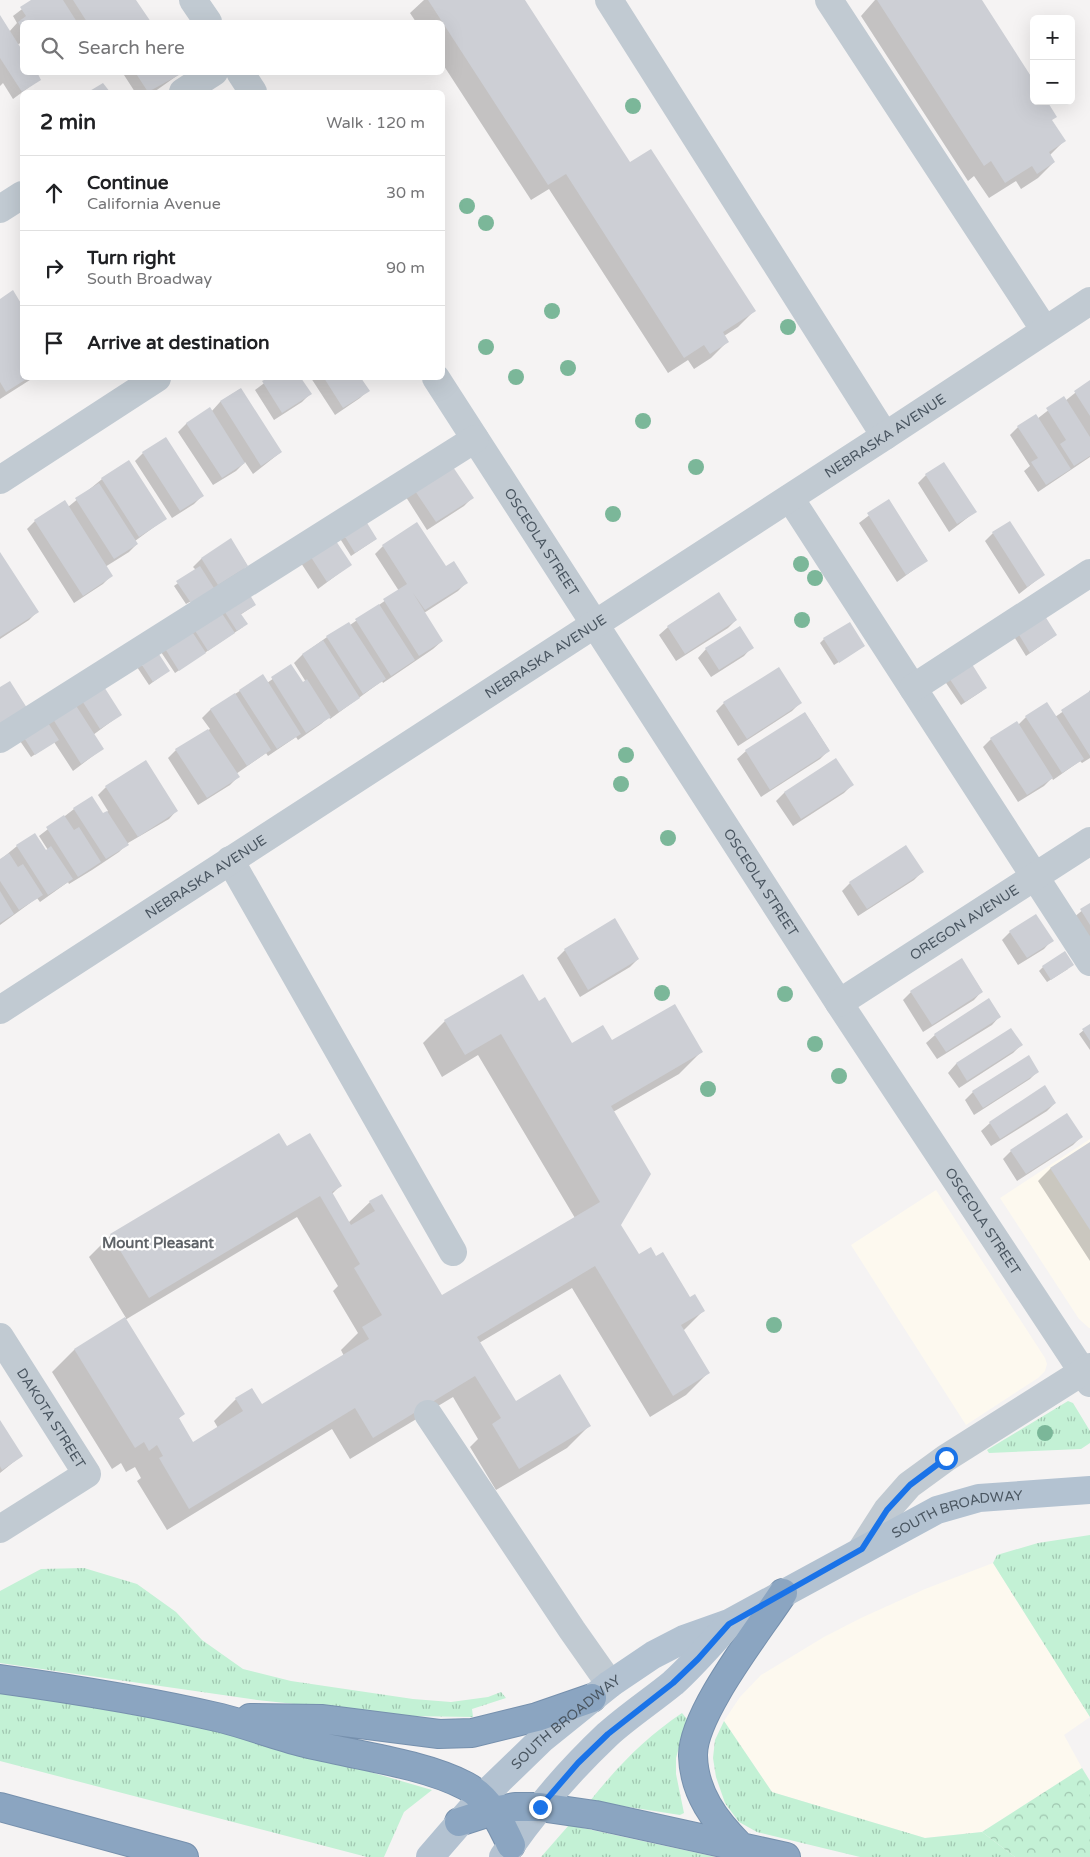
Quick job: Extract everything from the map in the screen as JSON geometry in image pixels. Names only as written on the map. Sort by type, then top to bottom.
[{"type":"highway","points":[[740,1846],[721,1828],[706,1806],[697,1782],[693,1755],[698,1734],[707,1711],[783,1593]]},
{"type":"highway","points":[[0,1679],[221,1718],[304,1743],[385,1760],[446,1777],[467,1787],[487,1804],[507,1851]]},
{"type":"highway","points":[[221,1718],[281,1717],[321,1719],[432,1733],[472,1732],[537,1716],[601,1691]]},
{"type":"highway","points":[[459,1822],[487,1804],[540,1807],[604,1817],[786,1857]]},
{"type":"highway","points":[[0,1807],[184,1857]]},
{"type":"main road","name":"SOUTH BROADWAY","points":[[487,1804],[543,1738],[601,1691],[652,1655],[729,1624],[862,1549],[937,1510],[957,1503],[1007,1495],[1090,1490]]},
{"type":"main road","name":"SOUTH BROADWAY","points":[[507,1851],[540,1807],[590,1752],[679,1677],[729,1624]]},
{"type":"main road","points":[[430,1857],[459,1822]]},
{"type":"street","points":[[193,0],[207,20]]},
{"type":"street","points":[[609,0],[885,436]]},
{"type":"street","points":[[829,0],[1044,329]]},
{"type":"street","points":[[186,90],[209,75]]},
{"type":"street","points":[[242,75],[252,90]]},
{"type":"street","points":[[0,209],[20,196]]},
{"type":"street","name":"NEBRASKA AVENUE","points":[[0,1010],[594,623],[790,498],[1044,329],[1090,301]]},
{"type":"street","points":[[0,480],[154,380]]},
{"type":"street","name":"OSCEOLA STREET","points":[[437,380],[838,1004],[1088,1374]]},
{"type":"street","points":[[0,739],[475,439]]},
{"type":"street","points":[[790,498],[1090,962]]},
{"type":"street","points":[[913,688],[1090,574]]},
{"type":"street","name":"OREGON AVENUE","points":[[838,1004],[1090,841]]},
{"type":"street","points":[[230,860],[453,1252]]},
{"type":"street","name":"DAKOTA STREET","points":[[0,1337],[88,1474],[0,1529]]},
{"type":"street","points":[[862,1549],[887,1510],[910,1485],[946,1458],[1088,1374]]},
{"type":"street","points":[[428,1414],[572,1630],[601,1691]]},
{"type":"shaded area","points":[[1090,1139],[1089,1328],[1079,1319],[1000,1198]]},
{"type":"shaded area","points":[[936,1190],[1045,1358],[1047,1364],[1045,1371],[1038,1378],[966,1425],[851,1245]]},
{"type":"shaded area","points":[[993,1563],[1090,1717],[1064,1735],[1082,1768],[982,1832],[925,1838],[772,1792],[724,1721],[740,1697],[761,1675],[824,1637],[861,1618],[925,1589]]},
{"type":"green space","points":[[1068,1401],[1073,1403],[1090,1431],[1090,1443],[1081,1449],[989,1453],[987,1450]]},
{"type":"green space","points":[[1090,1535],[1090,1717],[993,1563],[997,1555],[1038,1543]]},
{"type":"green space","points":[[84,1568],[137,1584],[176,1612],[202,1640],[243,1669],[291,1681],[413,1699],[451,1702],[488,1697],[501,1692],[506,1698],[472,1709],[473,1717],[408,1716],[257,1700],[0,1663],[0,1591],[41,1569]]},
{"type":"green space","points":[[0,1691],[207,1728],[312,1755],[432,1790],[404,1812],[384,1857],[367,1857],[0,1761]]},
{"type":"green space","points":[[682,1713],[687,1719],[676,1758],[676,1774],[684,1813],[680,1815],[590,1801],[633,1753],[656,1732]]},
{"type":"green space","points":[[724,1721],[772,1792],[925,1838],[982,1832],[1015,1857],[860,1857],[757,1832],[739,1822],[725,1803],[716,1777],[713,1758],[715,1740]]},
{"type":"green space","points":[[1082,1768],[1090,1781],[1090,1857],[1015,1857],[982,1832]]},
{"type":"green space","points":[[569,1825],[716,1857],[541,1857]]},
{"type":"building","points":[[31,0],[63,0],[76,20],[21,20],[26,16],[20,7]]},
{"type":"building","points":[[73,0],[136,0],[150,20],[86,20]]},
{"type":"building","points":[[428,0],[525,0],[630,162],[651,149],[756,311],[723,332],[729,342],[710,354],[704,345],[684,358],[566,174],[548,185],[445,26],[445,20],[441,20]]},
{"type":"building","points":[[877,0],[982,0],[1030,75],[1030,105],[1050,105],[1057,117],[1052,120],[1066,141],[1049,152],[1055,162],[1037,174],[1032,166],[1005,183],[991,161],[984,166]]},
{"type":"building","points":[[0,15],[20,47],[20,75],[38,75],[41,80],[25,90],[21,90],[0,58]]},
{"type":"building","points":[[137,75],[179,75],[152,90],[147,90]]},
{"type":"building","points":[[103,83],[108,90],[91,90]]},
{"type":"building","points":[[13,290],[20,302],[20,380],[25,380],[6,392],[0,382],[0,299]]},
{"type":"building","points":[[302,380],[312,394],[282,413],[262,381]]},
{"type":"building","points":[[325,380],[362,380],[370,391],[343,408]]},
{"type":"building","points":[[1090,380],[1090,416],[1074,391]]},
{"type":"building","points":[[241,388],[282,452],[261,466],[220,401]]},
{"type":"building","points":[[1064,396],[1090,437],[1090,456],[1074,466],[1060,444],[1066,440],[1046,408]]},
{"type":"building","points":[[210,407],[245,463],[222,478],[186,423]]},
{"type":"building","points":[[1036,414],[1071,469],[1046,485],[1031,462],[1038,458],[1017,426]]},
{"type":"building","points":[[166,437],[204,496],[180,511],[142,452]]},
{"type":"building","points":[[129,460],[167,519],[139,537],[101,478]]},
{"type":"building","points":[[449,461],[474,498],[436,522],[411,485]]},
{"type":"building","points":[[944,462],[977,512],[957,524],[925,474]]},
{"type":"building","points":[[99,483],[138,544],[114,559],[75,498]]},
{"type":"building","points":[[889,499],[928,561],[906,575],[867,513]]},
{"type":"building","points":[[65,500],[113,576],[83,596],[34,520]]},
{"type":"building","points":[[364,518],[377,539],[355,553],[342,532]]},
{"type":"building","points":[[1010,521],[1045,575],[1027,587],[992,532]]},
{"type":"building","points":[[417,522],[446,566],[454,561],[468,583],[425,610],[413,593],[443,641],[419,656],[383,599],[407,584],[382,545]]},
{"type":"building","points":[[231,538],[248,566],[218,585],[201,558]]},
{"type":"building","points":[[334,538],[352,565],[327,582],[309,554]]},
{"type":"building","points":[[0,552],[39,612],[0,637]]},
{"type":"building","points":[[200,566],[214,588],[191,603],[176,581]]},
{"type":"building","points":[[247,590],[256,605],[241,614],[248,624],[237,631],[221,606]]},
{"type":"building","points":[[719,592],[737,620],[685,654],[667,626]]},
{"type":"building","points":[[379,604],[415,660],[391,676],[355,619]]},
{"type":"building","points":[[219,609],[235,633],[208,651],[192,626]]},
{"type":"building","points":[[1043,613],[1057,635],[1030,653],[1016,630]]},
{"type":"building","points":[[349,622],[386,679],[363,694],[326,636]]},
{"type":"building","points":[[850,622],[865,646],[839,663],[823,638]]},
{"type":"building","points":[[740,626],[754,648],[719,670],[705,648]]},
{"type":"building","points":[[191,630],[206,653],[179,671],[164,647]]},
{"type":"building","points":[[323,640],[360,698],[339,712],[302,654]]},
{"type":"building","points":[[155,648],[170,671],[153,682],[138,659]]},
{"type":"building","points":[[970,661],[987,688],[965,702],[947,675]]},
{"type":"building","points":[[291,664],[303,682],[307,679],[331,717],[306,733],[271,677]]},
{"type":"building","points":[[779,667],[802,703],[747,739],[723,702]]},
{"type":"building","points":[[263,674],[301,734],[277,749],[239,690]]},
{"type":"building","points":[[10,681],[27,708],[0,725],[0,687]]},
{"type":"building","points":[[101,682],[122,715],[100,729],[79,696]]},
{"type":"building","points":[[1090,691],[1090,756],[1061,710]]},
{"type":"building","points":[[235,693],[271,750],[247,766],[210,709]]},
{"type":"building","points":[[73,701],[104,749],[81,764],[51,716]]},
{"type":"building","points":[[1047,702],[1084,759],[1062,773],[1025,716]]},
{"type":"building","points":[[805,712],[830,751],[770,790],[745,750]]},
{"type":"building","points":[[45,718],[59,740],[35,755],[21,733]]},
{"type":"building","points":[[1017,721],[1053,778],[1027,795],[990,738]]},
{"type":"building","points":[[208,729],[240,777],[207,798],[175,749]]},
{"type":"building","points":[[836,758],[854,785],[801,819],[784,792]]},
{"type":"building","points":[[146,760],[178,811],[138,837],[105,786]]},
{"type":"building","points":[[92,796],[103,813],[107,811],[129,845],[106,859],[73,808]]},
{"type":"building","points":[[64,815],[74,830],[79,827],[101,862],[78,877],[46,827]]},
{"type":"building","points":[[35,833],[46,850],[51,846],[73,879],[48,895],[16,845]]},
{"type":"building","points":[[906,845],[924,872],[867,909],[849,882]]},
{"type":"building","points":[[9,853],[18,867],[23,864],[43,895],[19,910],[0,881],[0,859]]},
{"type":"building","points":[[0,891],[14,914],[0,923]]},
{"type":"building","points":[[1090,903],[1090,925],[1080,909]]},
{"type":"building","points":[[1036,914],[1054,941],[1027,958],[1009,931]]},
{"type":"building","points":[[615,918],[639,959],[588,990],[564,949]]},
{"type":"building","points":[[1065,951],[1074,965],[1051,980],[1042,966]]},
{"type":"building","points":[[962,958],[983,992],[932,1025],[910,991]]},
{"type":"building","points":[[523,974],[539,1001],[545,997],[572,1043],[603,1025],[612,1040],[675,1004],[703,1052],[611,1106],[651,1174],[621,1225],[639,1254],[651,1247],[656,1256],[663,1252],[690,1297],[695,1294],[705,1311],[681,1325],[710,1373],[673,1396],[595,1266],[477,1337],[516,1401],[560,1374],[591,1426],[519,1469],[492,1424],[501,1418],[475,1376],[373,1438],[355,1408],[189,1509],[159,1458],[163,1456],[157,1445],[149,1451],[144,1442],[135,1448],[74,1349],[125,1317],[185,1414],[179,1418],[193,1442],[243,1411],[235,1398],[252,1388],[262,1404],[369,1339],[362,1327],[382,1315],[354,1268],[360,1264],[320,1196],[149,1298],[110,1234],[279,1133],[287,1146],[310,1133],[342,1186],[332,1192],[351,1225],[375,1211],[369,1201],[382,1194],[442,1295],[600,1202],[501,1034],[465,1055],[444,1020]]},
{"type":"building","points":[[989,998],[1001,1017],[946,1052],[934,1034]]},
{"type":"building","points":[[1090,1024],[1090,1041],[1082,1029]]},
{"type":"building","points":[[1011,1028],[1023,1045],[967,1081],[956,1063]]},
{"type":"building","points":[[1029,1055],[1039,1072],[983,1108],[972,1091]]},
{"type":"building","points":[[1045,1085],[1056,1103],[1000,1139],[989,1122]]},
{"type":"building","points":[[1067,1113],[1083,1137],[1026,1174],[1010,1150]]},
{"type":"building","points":[[1090,1142],[1090,1230],[1050,1168]]},
{"type":"building","points":[[0,1420],[23,1456],[2,1470],[0,1466]]},
{"type":"district","name":"Mount Pleasant","points":[[158,1243]]},
{"type":"route","points":[[540,1807],[578,1763],[608,1734],[673,1683],[698,1659],[729,1624],[862,1549],[887,1510],[910,1485],[946,1458]]}]
